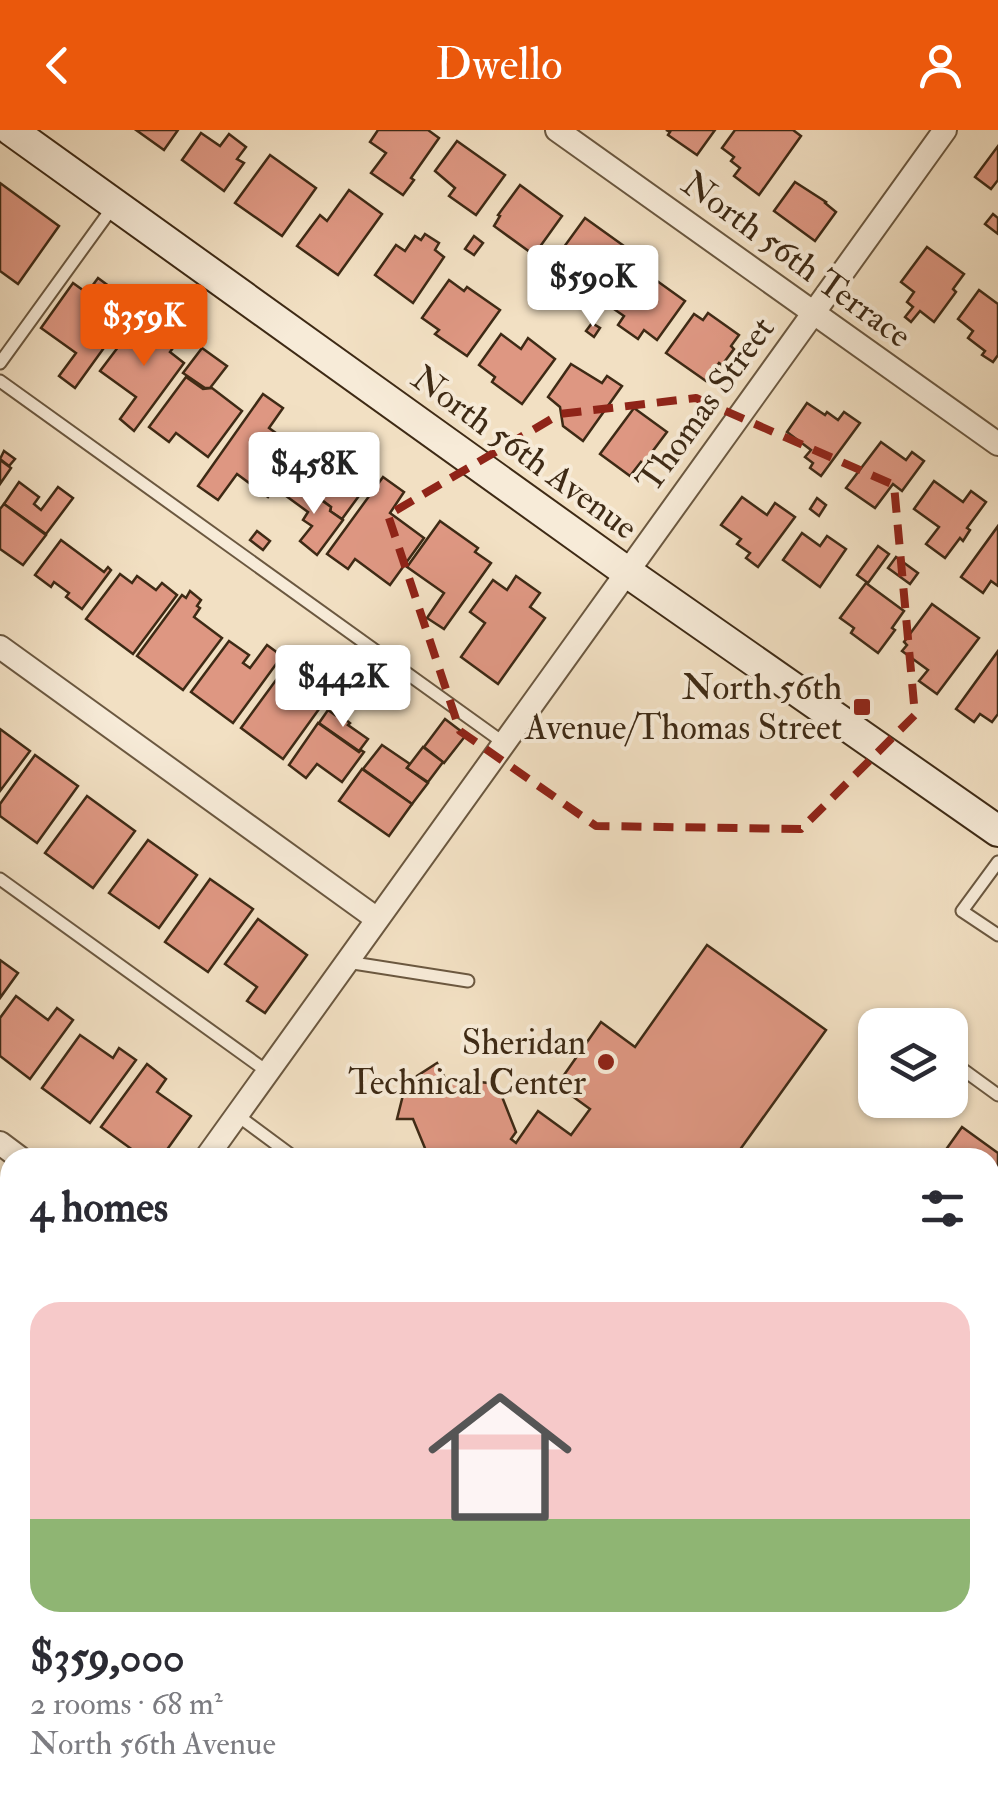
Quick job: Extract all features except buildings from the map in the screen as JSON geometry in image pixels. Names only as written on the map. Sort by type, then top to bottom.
[{"type":"street","name":"North 56th Avenue","points":[[11,130],[627,572],[998,831]]},
{"type":"street","name":"North 56th Terrace","points":[[557,130],[998,444]]},
{"type":"street","name":"Thomas Street","points":[[213,1148],[945,130]]},
{"type":"street","points":[[0,646],[378,920]]},
{"type":"lane","points":[[0,362],[115,204]]},
{"type":"lane","points":[[0,381],[504,743]]},
{"type":"lane","points":[[998,862],[962,912],[998,936]]},
{"type":"lane","points":[[0,879],[268,1072]]},
{"type":"lane","points":[[347,962],[468,980]]},
{"type":"lane","points":[[968,1073],[998,1095]]},
{"type":"lane","points":[[236,1115],[281,1148]]},
{"type":"highlighted area","points":[[696,398],[894,485],[915,715],[801,829],[596,826],[460,731],[388,515],[560,414]]},
{"type":"place","name":"North 56th Avenue/Thomas Street","points":[[862,707]]},
{"type":"place","name":"Sheridan Technical Center","points":[[606,1062]]}]
